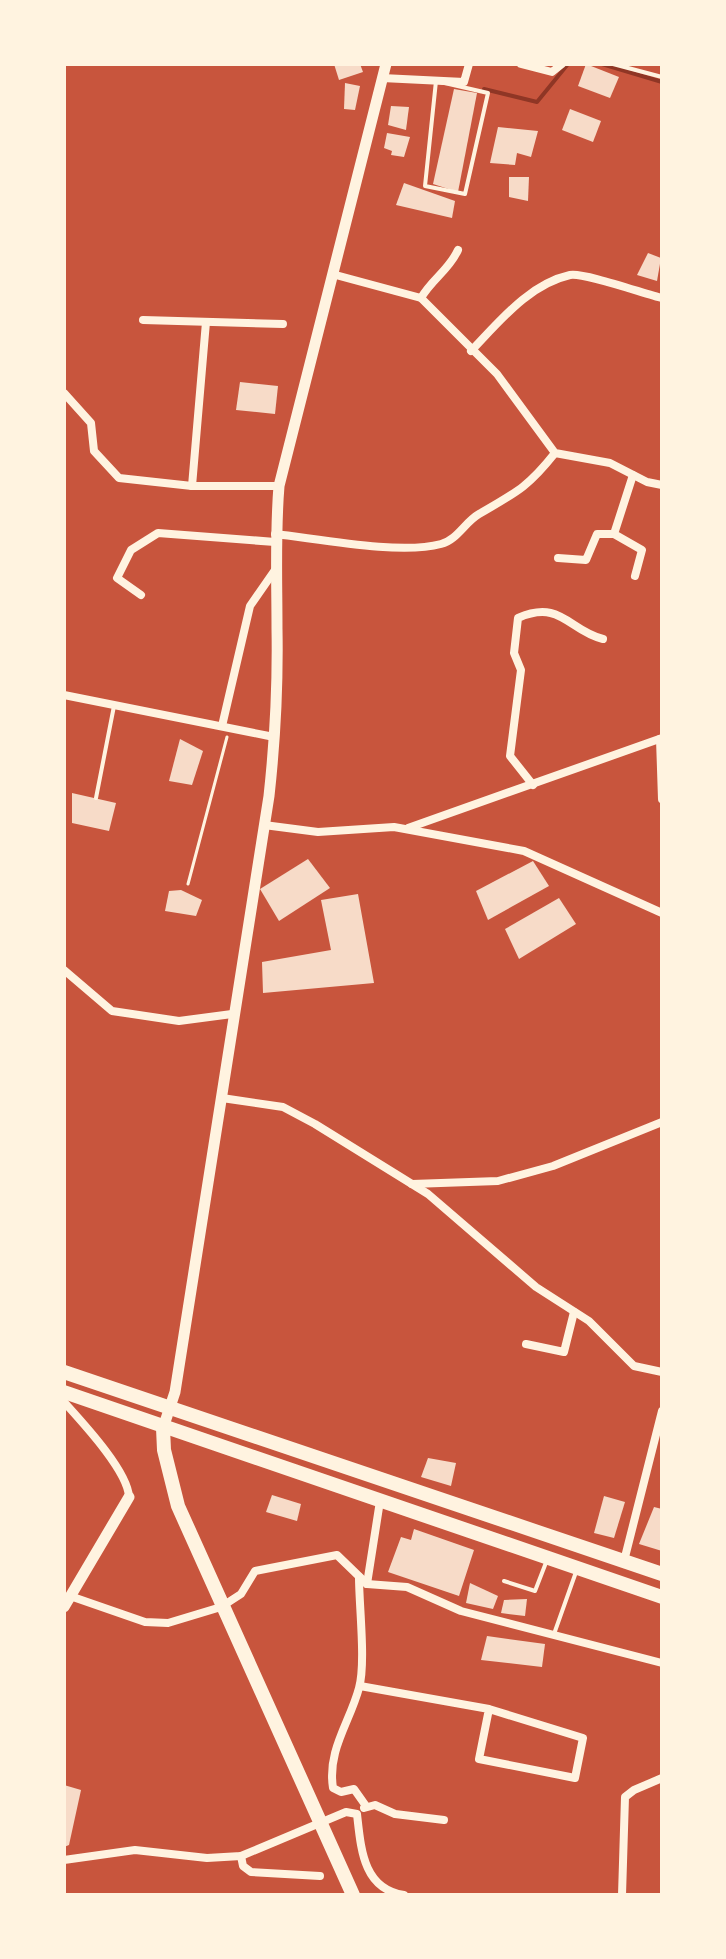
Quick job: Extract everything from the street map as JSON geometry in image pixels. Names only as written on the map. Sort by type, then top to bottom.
[{"type":"main road","points":[[64,1372],[662,1574]]},
{"type":"main road","points":[[64,1392],[662,1597]]},
{"type":"main road","points":[[163,1428],[164,1450],[178,1506],[353,1895]]},
{"type":"street","points":[[163,1428],[170,1409],[264,825],[274,737],[275,538],[279,486],[386,64]]},
{"type":"street","points":[[382,78],[464,82],[469,64]]},
{"type":"street","points":[[521,64],[552,72],[562,64]]},
{"type":"street","points":[[421,298],[428,286],[451,266],[458,250]]},
{"type":"street","points":[[332,274],[421,298],[497,374],[555,453],[610,463],[662,485]]},
{"type":"street","points":[[471,351],[510,310],[537,290],[573,274],[662,298]]},
{"type":"street","points":[[143,320],[283,324]]},
{"type":"street","points":[[192,486],[206,322]]},
{"type":"street","points":[[64,393],[91,423],[94,451],[119,478],[192,486],[279,486]]},
{"type":"street","points":[[141,595],[117,578],[131,550],[158,533],[413,548],[441,544],[452,540],[471,519],[529,485],[555,453]]},
{"type":"street","points":[[614,534],[633,475]]},
{"type":"street","points":[[558,558],[586,560],[597,534],[614,534],[642,550],[635,576]]},
{"type":"street","points":[[225,727],[250,606],[275,570]]},
{"type":"street","points":[[533,785],[510,756],[521,670],[514,653],[518,618],[533,612],[567,617],[584,635],[603,639]]},
{"type":"street","points":[[64,695],[274,737]]},
{"type":"street","points":[[403,829],[661,739],[662,799]]},
{"type":"street","points":[[264,825],[318,832],[403,829],[524,851],[662,913]]},
{"type":"street","points":[[64,970],[112,1011],[179,1021],[232,1014]]},
{"type":"street","points":[[222,1098],[283,1107],[411,1184],[536,1287],[574,1312],[634,1366],[662,1372]]},
{"type":"street","points":[[411,1184],[498,1181],[553,1166],[662,1122]]},
{"type":"street","points":[[526,1344],[564,1352],[574,1312]]},
{"type":"street","points":[[64,1402],[118,1471],[128,1486],[129,1497],[67,1602],[145,1622],[168,1623],[221,1607],[241,1594],[255,1571],[337,1555],[367,1584],[407,1587],[461,1611],[662,1663]]},
{"type":"street","points":[[624,1561],[662,1411]]},
{"type":"street","points":[[367,1584],[380,1501]]},
{"type":"street","points":[[359,1577],[360,1686],[336,1742],[331,1774],[333,1788],[341,1792],[354,1789],[366,1806]]},
{"type":"street","points":[[360,1686],[489,1709],[583,1738],[575,1778],[479,1759],[489,1709]]},
{"type":"street","points":[[622,1895],[625,1797],[662,1778]]},
{"type":"street","points":[[64,1860],[135,1850],[207,1858],[241,1856],[337,1813],[357,1814],[366,1806],[375,1805],[395,1814],[444,1820]]},
{"type":"street","points":[[357,1814],[361,1848],[377,1886],[386,1893],[404,1895]]},
{"type":"street","points":[[241,1856],[243,1866],[251,1872],[320,1876]]},
{"type":"lane","points":[[613,64],[662,77]]},
{"type":"lane","points":[[436,81],[488,93],[465,194],[425,186],[436,81]]},
{"type":"lane","points":[[96,798],[114,705]]},
{"type":"lane","points":[[504,1581],[535,1591],[547,1558]]},
{"type":"lane","points":[[554,1634],[577,1568]]},
{"type":"path","points":[[188,884],[225,727]]},
{"type":"building","points":[[334,64],[360,64],[363,72],[339,80]]},
{"type":"building","points":[[586,64],[619,77],[610,98],[578,86]]},
{"type":"building","points":[[345,83],[360,86],[355,110],[344,109]]},
{"type":"building","points":[[454,89],[477,93],[458,192],[433,184]]},
{"type":"building","points":[[391,106],[409,107],[406,130],[388,125]]},
{"type":"building","points":[[570,109],[601,121],[593,142],[562,130]]},
{"type":"building","points":[[498,127],[538,131],[531,157],[517,153],[515,165],[490,163]]},
{"type":"building","points":[[387,133],[410,137],[404,157],[391,155],[392,151],[384,148]]},
{"type":"building","points":[[509,177],[529,177],[528,201],[509,197]]},
{"type":"building","points":[[404,183],[455,201],[452,218],[396,205]]},
{"type":"building","points":[[648,253],[661,258],[657,281],[637,275]]},
{"type":"building","points":[[240,382],[278,386],[275,414],[236,410]]},
{"type":"building","points":[[180,739],[203,751],[192,785],[169,781]]},
{"type":"building","points":[[72,793],[116,803],[109,831],[72,823]]},
{"type":"building","points":[[308,859],[330,888],[279,921],[260,889]]},
{"type":"building","points":[[533,861],[549,886],[488,920],[476,891]]},
{"type":"building","points":[[181,890],[202,900],[196,916],[165,911],[169,891]]},
{"type":"building","points":[[358,894],[374,983],[263,993],[262,962],[331,950],[321,900]]},
{"type":"building","points":[[559,898],[576,924],[519,959],[505,929]]},
{"type":"building","points":[[428,1458],[456,1463],[451,1486],[421,1477]]},
{"type":"building","points":[[272,1495],[301,1504],[297,1521],[266,1512]]},
{"type":"building","points":[[604,1496],[625,1502],[614,1538],[594,1533]]},
{"type":"building","points":[[654,1507],[662,1509],[662,1551],[639,1544]]},
{"type":"building","points":[[414,1529],[474,1550],[459,1596],[388,1572],[401,1537],[411,1540]]},
{"type":"building","points":[[470,1583],[498,1596],[493,1609],[466,1603]]},
{"type":"building","points":[[527,1599],[525,1616],[501,1613],[504,1600]]},
{"type":"building","points":[[487,1636],[545,1644],[542,1667],[481,1660]]},
{"type":"building","points":[[64,1785],[81,1790],[69,1845],[64,1847]]},
{"type":"waterway","points":[[484,89],[537,102],[568,64]]},
{"type":"waterway","points":[[602,64],[662,82]]}]
